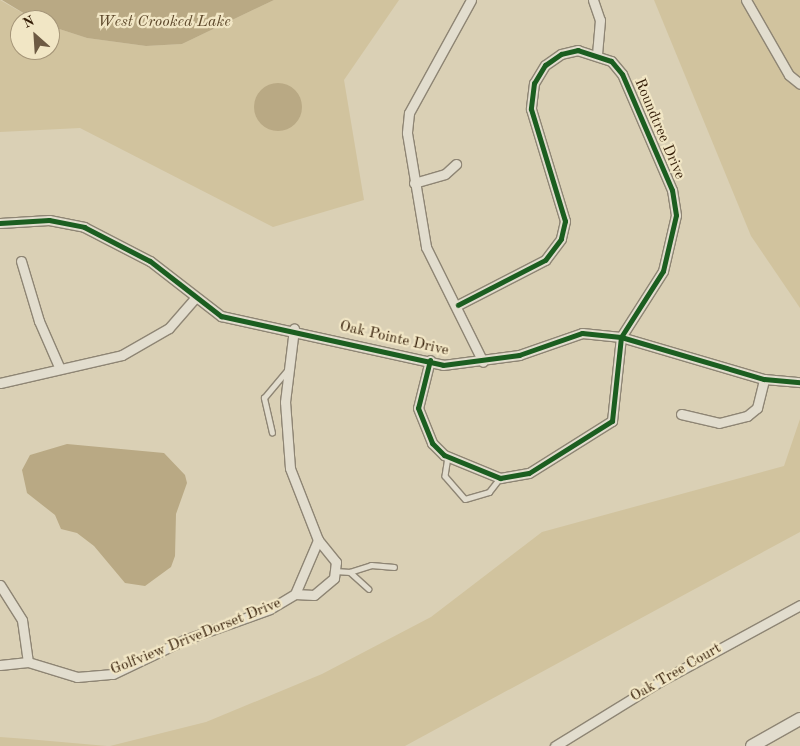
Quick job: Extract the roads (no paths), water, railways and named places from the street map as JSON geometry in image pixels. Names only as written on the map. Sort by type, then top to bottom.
[{"type":"street","points":[[471,0],[409,114],[407,133],[426,247],[458,305],[483,362]]},
{"type":"street","points":[[458,305],[545,260],[561,239],[565,221],[531,109],[534,83],[545,65],[561,54],[578,50],[597,54],[600,20],[594,0]]},
{"type":"street","points":[[746,0],[789,75],[800,84]]},
{"type":"street","name":"Roundtree Drive","points":[[597,54],[622,74],[672,190],[676,215],[663,271],[620,337]]},
{"type":"street","points":[[414,183],[446,174],[456,164]]},
{"type":"street","name":"Oak Pointe Drive","points":[[0,223],[49,220],[84,227],[150,261],[221,316],[294,329],[430,360],[443,365],[483,362],[519,355],[582,333],[620,337],[764,379],[800,382]]},
{"type":"street","points":[[21,261],[39,321],[60,368]]},
{"type":"street","points":[[0,383],[144,345],[169,328],[196,298]]},
{"type":"street","points":[[294,329],[287,371],[290,468],[318,540],[329,548],[335,571],[320,591],[295,594]]},
{"type":"street","points":[[430,360],[418,408],[432,443],[448,457],[500,478],[530,473],[612,421],[620,337]]},
{"type":"street","points":[[680,414],[719,423],[743,417],[757,408],[764,379]]},
{"type":"street","name":"Golfview DriveDorset Drive","points":[[0,665],[28,662],[76,676],[113,674],[184,640],[270,609],[295,594],[318,540]]},
{"type":"street","points":[[0,585],[22,620],[28,662]]},
{"type":"street","name":"Oak Tree Court","points":[[556,746],[659,682],[800,605]]},
{"type":"street","points":[[752,746],[800,719]]},
{"type":"lane","points":[[272,433],[264,398],[287,371]]},
{"type":"lane","points":[[448,457],[445,476],[465,499],[489,492],[500,478]]},
{"type":"lane","points":[[335,571],[350,572],[371,564],[394,567]]},
{"type":"lane","points":[[350,572],[369,589]]},
{"type":"water","name":"West Crooked Lake","points":[[2,0],[274,0],[182,44],[146,46],[87,38],[60,29],[60,10],[18,10]]},
{"type":"water","points":[[278,83],[287,85],[295,90],[300,98],[302,107],[300,116],[295,124],[287,129],[278,131],[269,129],[261,124],[256,116],[254,107],[256,98],[261,90],[269,85]]},
{"type":"water","points":[[67,444],[164,453],[185,475],[187,483],[176,514],[175,556],[171,567],[145,586],[125,583],[94,546],[77,533],[61,529],[55,515],[27,493],[22,470],[30,455]]}]
